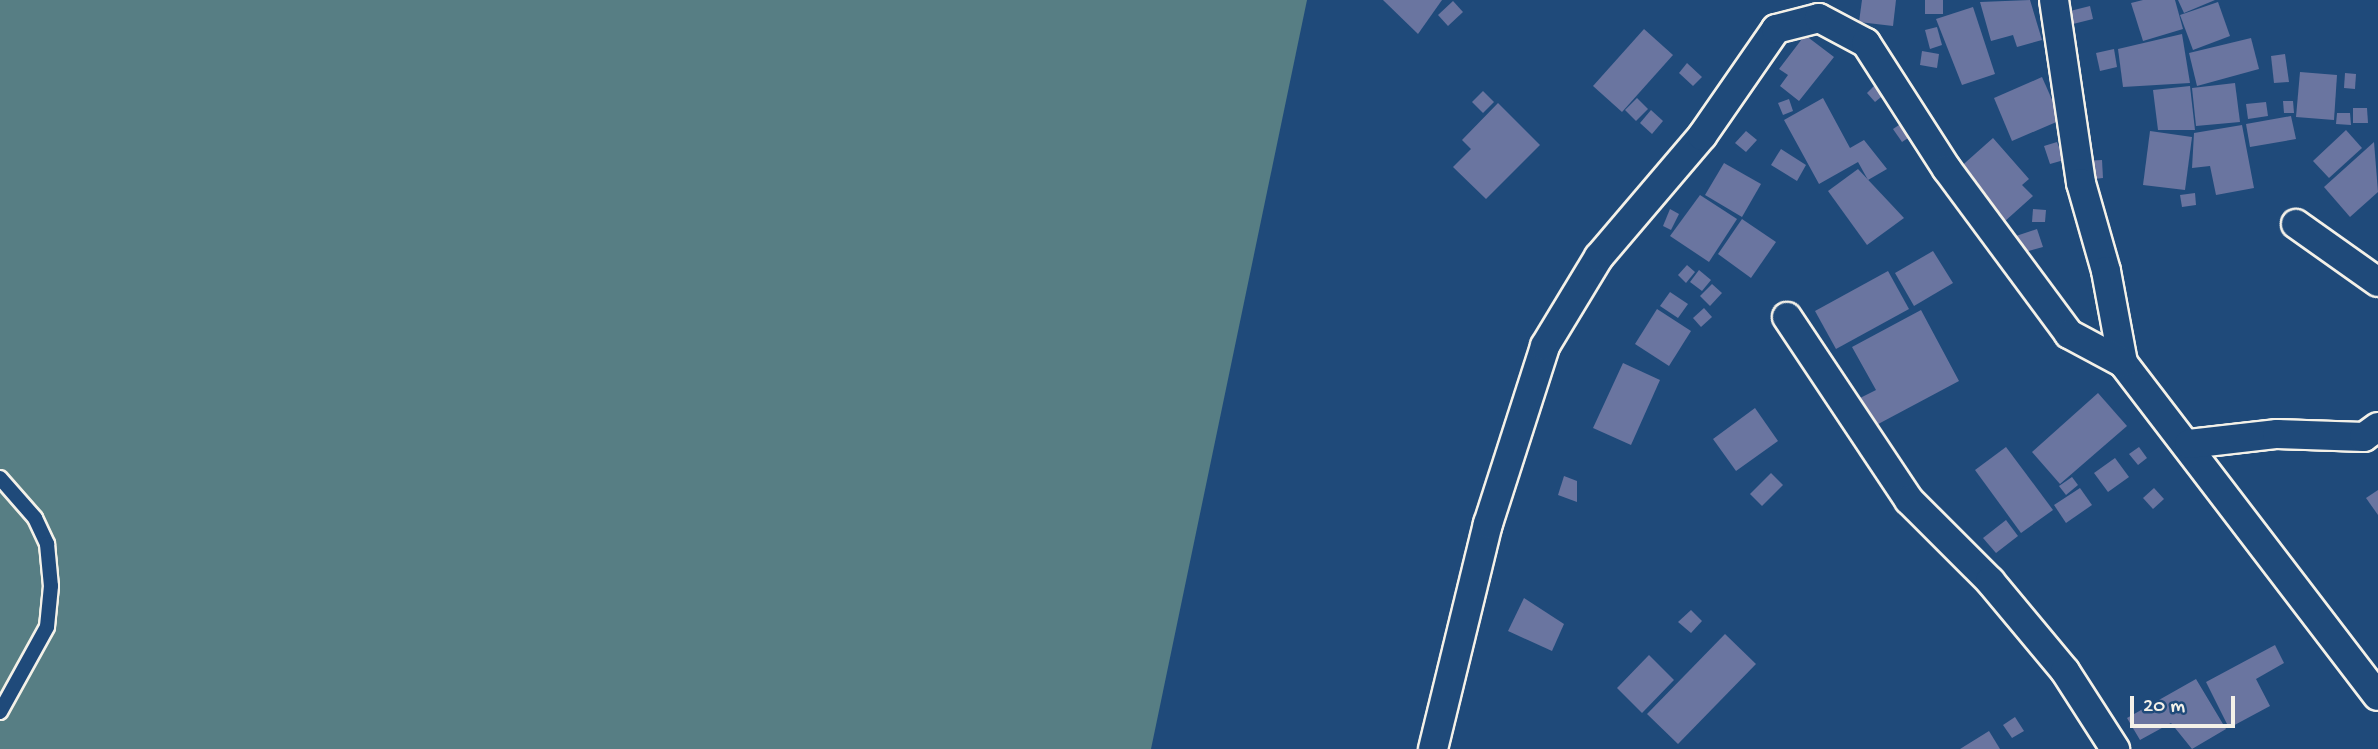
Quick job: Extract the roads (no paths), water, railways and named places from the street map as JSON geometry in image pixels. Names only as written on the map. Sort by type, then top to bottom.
[{"type":"street","points":[[2054,0],[2081,183],[2106,271],[2123,363]]},
{"type":"street","points":[[1433,749],[1488,524],[1545,346],[1599,257],[1702,136],[1776,29],[1819,18],[1866,43],[1947,169],[2068,334],[2123,363],[2189,444],[2378,696]]},
{"type":"street","points":[[2296,224],[2378,282]]},
{"type":"street","points":[[1787,317],[1909,500],[1990,581],[2065,671],[2115,749]]},
{"type":"street","points":[[2189,444],[2277,434],[2364,437],[2378,427]]},
{"type":"lane","points":[[0,478],[35,518],[47,544],[51,586],[47,627],[0,712]]}]
